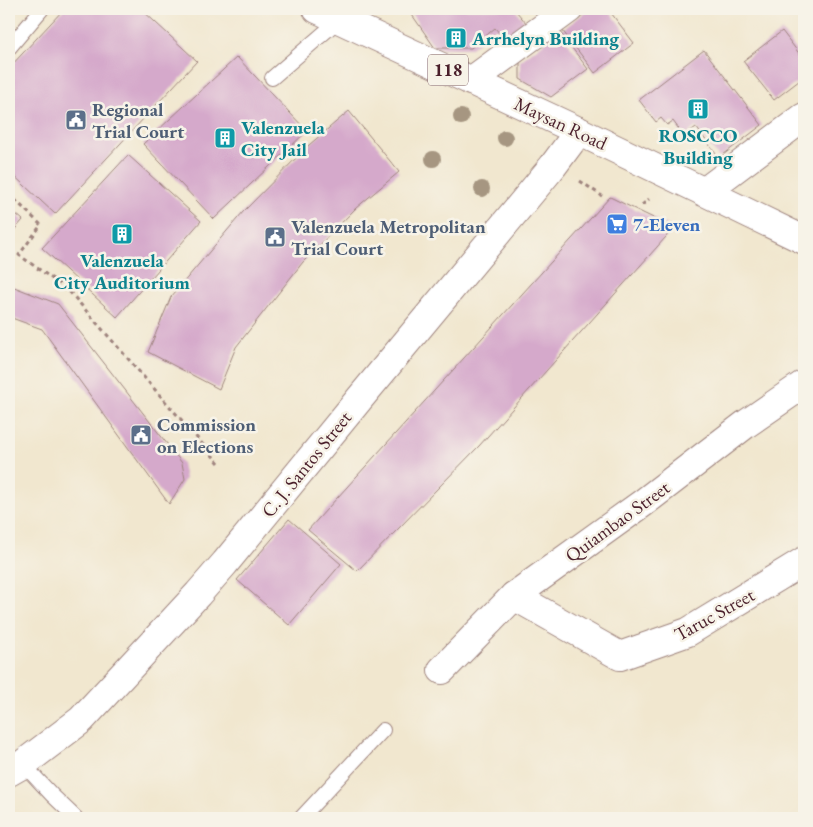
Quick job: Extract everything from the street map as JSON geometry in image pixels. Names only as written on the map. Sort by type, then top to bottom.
[{"type":"street","points":[[471,81],[569,9]]},
{"type":"street","name":"Maysan Road","points":[[329,14],[579,131],[804,240]]},
{"type":"street","points":[[704,192],[804,117]]},
{"type":"street","name":"C. J. Santos Street","points":[[16,768],[81,720],[220,569],[553,166],[579,131]]},
{"type":"street","name":"Quiambao Street","points":[[442,670],[514,596],[643,503],[746,424],[804,384]]},
{"type":"street","name":"Taruc Street","points":[[514,596],[620,656],[688,632],[804,561]]},
{"type":"lane","points":[[9,48],[42,9]]},
{"type":"lane","points":[[272,78],[329,14]]},
{"type":"lane","points":[[301,818],[384,730]]},
{"type":"lane","points":[[16,768],[52,795],[76,818]]},
{"type":"path","points":[[9,194],[41,225],[19,255],[68,290],[219,463]]},
{"type":"path","points":[[684,226],[694,230]]},
{"type":"building","name":"Regional Trial Court","points":[[64,9],[141,9],[197,61],[55,214],[9,171],[9,68]]},
{"type":"building","name":"Arrhelyn Building","points":[[408,9],[519,9],[516,11],[527,24],[506,41],[495,28],[471,48],[435,48]]},
{"type":"building","points":[[590,9],[608,9],[634,43],[595,73],[562,30]]},
{"type":"building","points":[[559,31],[588,69],[551,97],[520,79],[520,61]]},
{"type":"building","points":[[782,31],[804,60],[804,77],[774,100],[743,61]]},
{"type":"building","name":"ROSCCO Building","points":[[704,50],[762,125],[719,158],[696,127],[684,136],[673,121],[667,125],[661,118],[656,122],[639,100]]},
{"type":"building","name":"Valenzuela City Jail","points":[[237,57],[307,131],[214,219],[143,144]]},
{"type":"building","name":"Valenzuela Metropolitan Trial Court","points":[[349,111],[399,172],[356,208],[303,262],[236,347],[219,389],[148,352],[171,297],[243,212],[309,145]]},
{"type":"building","name":"Valenzuela City Auditorium","points":[[128,155],[201,221],[117,317],[42,248]]},
{"type":"building","points":[[610,197],[674,228],[479,446],[357,571],[308,530]]},
{"type":"building","points":[[9,208],[23,220],[9,236]]},
{"type":"building","points":[[9,285],[58,304],[182,463],[185,479],[169,504],[42,329],[9,317]]},
{"type":"building","points":[[289,519],[341,564],[289,625],[237,580]]},
{"type":"place","name":"Arrhelyn Building","points":[[456,38]]},
{"type":"place","name":"ROSCCO Building","points":[[698,109]]},
{"type":"place","name":"Regional Trial Court","points":[[76,120]]},
{"type":"place","name":"Valenzuela City Jail","points":[[225,138]]},
{"type":"place","name":"7-Eleven","points":[[617,224]]},
{"type":"place","name":"Valenzuela City Auditorium","points":[[122,234]]},
{"type":"place","name":"Valenzuela Metropolitan Trial Court","points":[[275,237]]},
{"type":"place","name":"Commission on Elections","points":[[141,435]]}]
